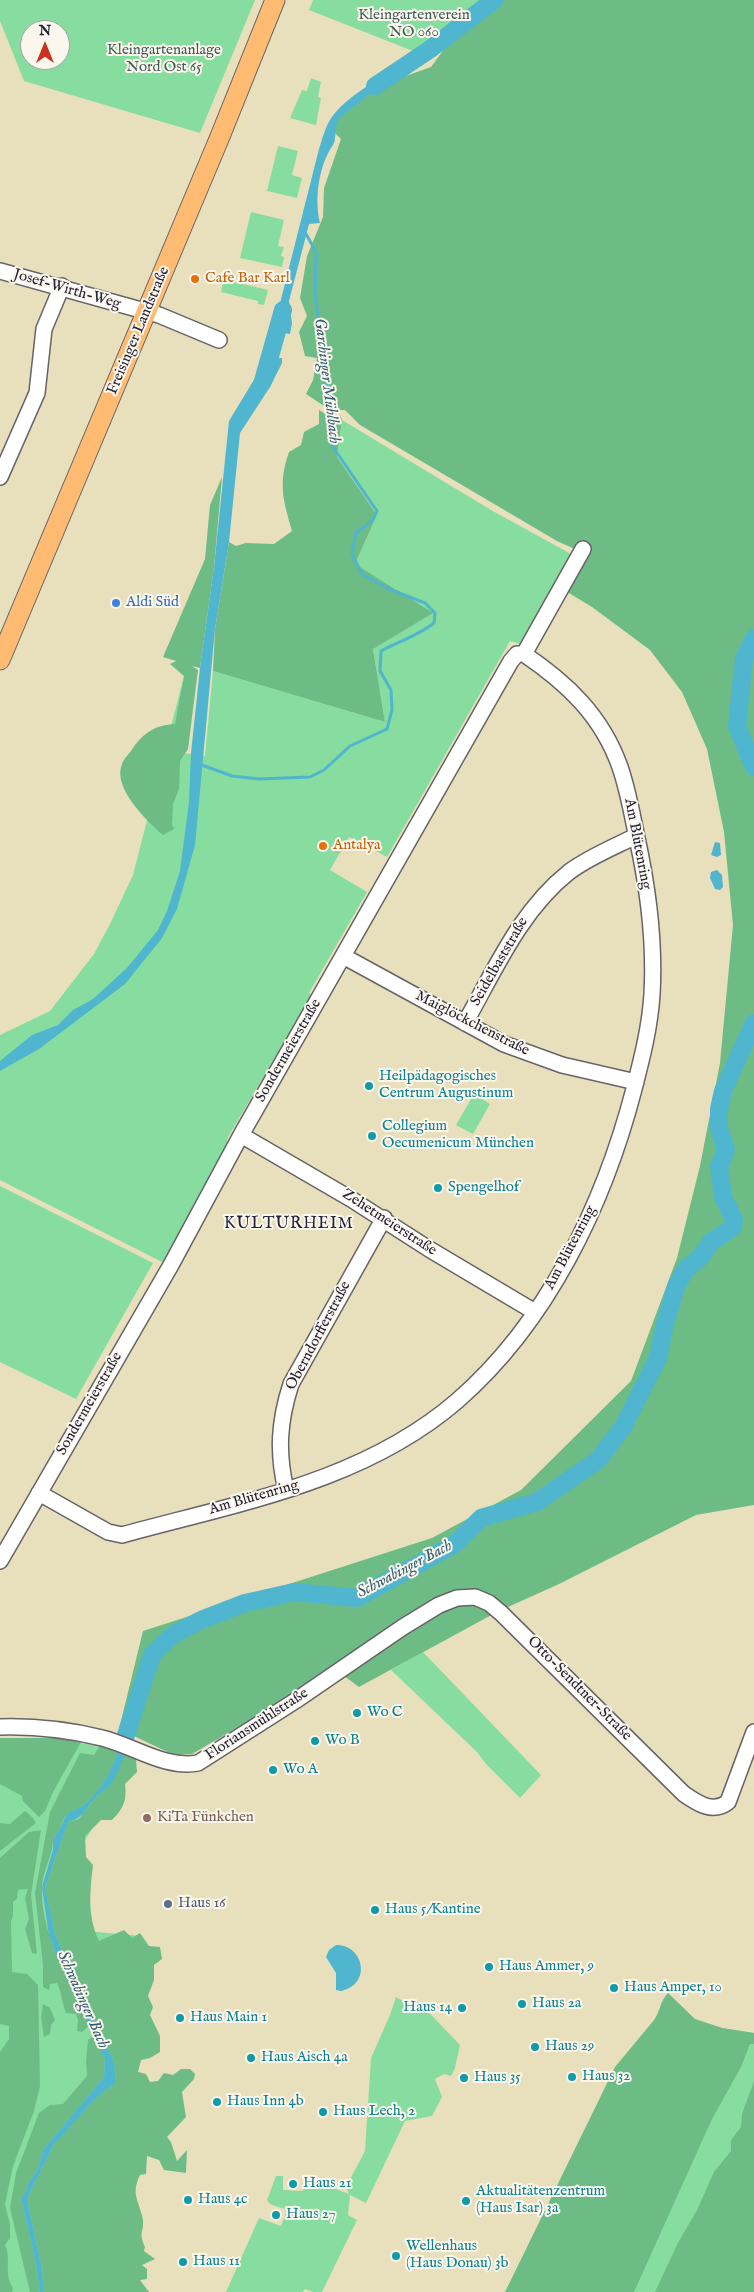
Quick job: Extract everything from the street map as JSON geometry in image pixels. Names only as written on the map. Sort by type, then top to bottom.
[{"type":"main road","name":"Freisinger Landstraße","points":[[0,660],[275,0]]},
{"type":"street","name":"Josef-Wirth-Weg","points":[[0,271],[62,286],[147,311],[219,340]]},
{"type":"street","points":[[0,477],[37,393],[44,329],[62,286]]},
{"type":"street","name":"Sondermeierstraße","points":[[0,1561],[171,1265],[241,1135],[510,662],[517,654],[524,654],[583,549]]},
{"type":"street","name":"Am Blütenring","points":[[39,1492],[108,1532],[122,1535],[323,1479],[357,1465],[393,1446],[419,1430],[455,1403],[489,1372],[535,1312],[588,1220],[621,1138],[650,1022],[653,966],[644,874],[620,765],[601,726],[574,693],[562,681],[524,654]]},
{"type":"street","name":"Seidelbaststraße","points":[[465,1023],[530,910],[570,872],[598,854],[636,836]]},
{"type":"street","name":"Maiglöckchenstraße","points":[[343,956],[465,1023],[522,1051],[594,1074],[636,1082]]},
{"type":"street","name":"Zehetmeierstraße","points":[[241,1135],[384,1218],[428,1249],[535,1312]]},
{"type":"street","name":"Oberndorfferstraße","points":[[286,1490],[281,1469],[279,1443],[284,1406],[291,1384],[384,1218]]},
{"type":"street","name":"Otto-Sendtner-Straße","points":[[359,1657],[439,1605],[457,1598],[475,1597],[489,1603],[519,1630],[684,1794],[710,1808],[720,1808],[728,1802],[754,1732]]},
{"type":"street","name":"Floriansmühlstraße","points":[[0,1726],[53,1729],[123,1744],[169,1762],[198,1763],[281,1711],[359,1657]]},
{"type":"green space","name":"Kleingartenanlage Nord Ost 65","points":[[0,0],[255,0],[200,133],[24,81],[0,21]]},
{"type":"green space","name":"Kleingartenverein NO 060","points":[[313,0],[480,0],[418,53],[309,10]]},
{"type":"green space","points":[[480,0],[754,0],[754,1505],[696,1515],[559,1584],[497,1612],[359,1687],[336,1670],[192,1754],[174,1755],[119,1729],[143,1631],[432,1538],[521,1490],[631,1381],[677,1258],[700,1166],[720,1063],[733,925],[724,832],[707,749],[682,692],[650,650],[592,607],[564,590],[579,551],[557,541],[360,425],[345,410],[330,410],[306,394],[313,380],[317,358],[305,356],[299,332],[307,316],[300,298],[307,256],[323,217],[324,188],[341,139],[335,133],[335,125],[338,118],[383,84],[431,67]]},
{"type":"green space","points":[[311,78],[321,82],[318,97],[321,98],[316,125],[290,118],[302,90],[307,91]]},
{"type":"green space","points":[[278,146],[298,151],[292,175],[302,178],[297,198],[267,191]]},
{"type":"green space","points":[[251,212],[284,220],[278,246],[284,247],[281,256],[284,257],[282,267],[240,258]]},
{"type":"green space","points":[[224,279],[228,280],[228,283],[231,281],[268,290],[264,305],[258,304],[258,301],[221,292]]},
{"type":"green space","points":[[319,410],[327,415],[340,415],[342,420],[337,457],[377,515],[355,564],[433,613],[373,649],[385,722],[213,671],[215,629],[229,542],[236,546],[246,543],[274,544],[292,531],[283,492],[286,463],[289,452],[301,445],[304,432],[319,424]]},
{"type":"green space","points":[[342,420],[491,510],[571,554],[520,644],[510,641],[387,857],[349,837],[330,870],[367,892],[309,993],[312,995],[228,1137],[224,1160],[166,1264],[0,1180],[0,1035],[50,1011],[94,954],[110,924],[133,875],[184,676],[176,752],[205,756],[213,671],[385,722],[373,649],[355,564],[377,515],[337,457]]},
{"type":"green space","points":[[222,477],[214,567],[200,668],[192,666],[198,670],[188,749],[180,761],[179,789],[173,804],[172,824],[174,829],[163,835],[140,813],[126,793],[120,773],[124,760],[137,742],[151,730],[175,724],[184,676],[170,664],[176,661],[163,657],[205,559],[210,505]]},
{"type":"green space","points":[[474,1094],[490,1104],[473,1134],[456,1125]]},
{"type":"green space","points":[[0,1186],[153,1263],[76,1399],[0,1362]]},
{"type":"green space","points":[[423,1652],[541,1775],[520,1798],[486,1764],[477,1752],[391,1670]]},
{"type":"green space","points":[[0,1738],[54,1738],[102,1747],[136,1759],[72,1861],[64,1929],[141,1936],[121,2292],[0,2292]]},
{"type":"green space","points":[[0,1738],[54,1738],[81,1742],[53,1792],[45,1811],[39,1817],[23,1801],[22,1796],[0,1784]]},
{"type":"green space","points":[[100,1746],[118,1752],[116,1759],[96,1793],[83,1806],[68,1814],[64,1819],[53,1839],[42,1882],[43,1905],[51,1941],[90,2025],[82,2032],[77,2031],[78,2020],[76,2014],[66,2013],[57,1983],[50,1984],[49,1990],[43,1987],[43,1965],[35,1893],[50,1812],[80,1753],[94,1755]]},
{"type":"green space","points":[[124,1754],[136,1759],[137,1772],[125,1784],[126,1795],[122,1808],[112,1820],[101,1820],[85,1836],[86,1857],[93,1865],[90,1894],[91,1913],[99,1941],[124,1930],[132,1938],[140,1933],[149,1946],[160,1947],[162,1959],[154,1965],[154,1980],[148,1996],[153,2007],[150,2015],[160,2036],[160,2052],[150,2058],[141,2060],[138,2072],[146,2074],[150,2082],[158,2081],[164,2073],[173,2075],[181,2069],[190,2069],[195,2074],[194,2079],[182,2092],[186,2117],[167,2137],[171,2142],[177,2161],[187,2150],[186,2173],[164,2170],[159,2160],[147,2156],[146,2174],[140,2175],[137,2182],[136,2193],[143,2220],[144,2251],[155,2259],[142,2265],[147,2269],[147,2279],[140,2280],[149,2292],[44,2292],[41,2265],[27,2199],[53,2146],[93,2101],[116,2082],[114,2062],[71,1973],[55,1934],[45,1888],[68,1822],[79,1819],[94,1799],[109,1786]]},
{"type":"green space","points":[[25,1811],[36,1823],[0,1851],[0,1823],[10,1824]]},
{"type":"green space","points":[[41,1830],[31,1895],[37,1954],[32,1953],[25,1929],[29,1919],[25,1898],[28,1889],[18,1890],[17,1899],[13,1902],[11,1922],[12,1972],[27,1974],[38,1985],[40,2086],[34,2111],[13,2166],[5,2204],[10,2225],[10,2238],[5,2245],[8,2256],[9,2277],[13,2288],[12,2292],[0,2292],[0,2052],[9,2039],[9,2026],[0,2024],[0,1858],[29,1832]]},
{"type":"green space","points":[[668,1993],[695,2019],[722,2028],[754,2033],[754,2044],[750,2044],[741,2067],[712,2119],[634,2292],[505,2292],[615,2067],[654,2020]]},
{"type":"green space","points":[[396,1997],[406,2003],[409,2010],[417,2000],[460,2045],[455,2068],[451,2076],[444,2074],[435,2079],[442,2097],[432,2116],[405,2121],[366,2203],[350,2195],[348,2215],[357,2220],[322,2292],[313,2292],[305,2289],[303,2292],[226,2292],[259,2218],[281,2226],[287,2210],[270,2204],[267,2200],[276,2176],[283,2176],[283,2190],[303,2191],[304,2177],[349,2194],[346,2187],[365,2151],[371,2058]]},
{"type":"green space","points":[[43,2004],[50,2008],[55,2020],[51,2025],[50,2034],[44,2037],[41,2017]]},
{"type":"green space","points":[[695,2019],[722,2028],[754,2033],[754,2292],[564,2292]]},
{"type":"green space","points":[[95,2035],[105,2059],[104,2077],[43,2150],[38,2169],[21,2197],[36,2263],[40,2292],[30,2292],[10,2208],[16,2173],[39,2113],[50,2105],[63,2104],[87,2076],[88,2040]]},
{"type":"green space","points":[[754,2081],[754,2292],[655,2292],[678,2243],[697,2210],[714,2172],[731,2151],[731,2140],[741,2127],[742,2114]]},
{"type":"water","points":[[392,70],[397,79],[383,84],[337,121],[334,142],[324,162],[319,182],[318,213],[320,223],[309,224],[289,301],[292,323],[290,334],[273,331],[319,149],[327,126],[335,113],[347,101]]},
{"type":"water","points":[[268,358],[282,358],[282,363],[270,387],[240,433],[229,542],[215,629],[195,845],[177,909],[162,938],[125,984],[39,1049],[0,1071],[0,1061],[32,1035],[58,1025],[73,1010],[93,999],[127,968],[158,930],[167,911],[180,871],[189,802],[191,753],[214,567],[229,421],[255,378],[268,362]]},
{"type":"water","points":[[715,842],[720,843],[721,855],[717,857],[711,855]]},
{"type":"water","points":[[717,870],[722,875],[723,887],[720,890],[715,889],[710,878],[711,872]]},
{"type":"water","points":[[128,1715],[134,1716],[119,1769],[110,1785],[95,1798],[81,1815],[68,1822],[45,1888],[55,1934],[71,1973],[114,2062],[116,2082],[93,2101],[53,2146],[27,2199],[41,2265],[44,2292],[40,2292],[36,2263],[21,2197],[38,2169],[43,2150],[104,2077],[105,2059],[49,1935],[42,1887],[53,1850],[53,1839],[66,1816],[83,1806],[102,1785],[114,1763]]},
{"type":"water","points":[[336,1945],[345,1946],[353,1951],[361,1965],[358,1981],[351,1987],[341,1991],[336,1990],[336,1973],[326,1957],[329,1950]]},
{"type":"waterway","name":"Garchinger Mühlbach","points":[[375,86],[429,50],[494,0]]},
{"type":"waterway","name":"Garchinger Mühlbach","points":[[202,765],[232,776],[259,779],[310,777],[324,770],[350,746],[387,729],[392,710],[391,690],[380,671],[381,651],[415,635],[434,623],[435,613],[425,603],[389,589],[362,574],[352,554],[356,533],[372,521],[377,511],[333,447],[333,423],[315,295],[316,252],[305,232]]},
{"type":"waterway","name":"Garchinger Mühlbach","points":[[263,381],[283,310]]},
{"type":"waterway","name":"Schwabinger Bach","points":[[754,638],[744,659],[737,726],[754,767]]},
{"type":"waterway","name":"Schwabinger Bach","points":[[125,1738],[152,1655],[174,1634],[201,1620],[245,1603],[294,1592],[357,1598],[455,1544],[481,1518],[537,1502],[598,1460],[623,1427],[658,1358],[665,1323],[677,1284],[687,1268],[700,1258],[711,1242],[733,1227],[734,1219],[723,1197],[719,1167],[726,1150],[719,1128],[719,1109],[723,1091],[754,1023]]},
{"type":"place","name":"Cafe Bar Karl","points":[[195,279]]},
{"type":"place","name":"Aldi Süd","points":[[116,603]]},
{"type":"place","name":"Antalya","points":[[323,846]]},
{"type":"place","name":"Heilpädagogisches Centrum Augustinum","points":[[369,1086]]},
{"type":"place","name":"Collegium Oecumenicum München","points":[[372,1136]]},
{"type":"place","name":"Spengelhof","points":[[438,1188]]},
{"type":"place","name":"Wo C","points":[[357,1713]]},
{"type":"place","name":"Wo B","points":[[315,1741]]},
{"type":"place","name":"Wo A","points":[[273,1770]]},
{"type":"place","name":"KiTa Fünkchen","points":[[147,1818]]},
{"type":"place","name":"Haus 16","points":[[168,1904]]},
{"type":"place","name":"Haus 5/Kantine","points":[[375,1910]]},
{"type":"place","name":"Haus Ammer, 9","points":[[489,1967]]},
{"type":"place","name":"Haus Amper, 10","points":[[614,1988]]},
{"type":"place","name":"Haus 2a","points":[[522,2004]]},
{"type":"place","name":"Haus 14","points":[[462,2008]]},
{"type":"place","name":"Haus Main 1","points":[[180,2018]]},
{"type":"place","name":"Haus 29","points":[[535,2047]]},
{"type":"place","name":"Haus Aisch 4a","points":[[251,2058]]},
{"type":"place","name":"Haus 32","points":[[572,2077]]},
{"type":"place","name":"Haus 35","points":[[464,2078]]},
{"type":"place","name":"Haus Inn 4b","points":[[217,2102]]},
{"type":"place","name":"Haus Lech, 2","points":[[323,2112]]},
{"type":"place","name":"Haus 21","points":[[293,2184]]},
{"type":"place","name":"Haus 4c","points":[[188,2200]]},
{"type":"place","name":"Aktualitätenzentrum (Haus Isar) 3a","points":[[466,2201]]},
{"type":"place","name":"Haus 27","points":[[276,2215]]},
{"type":"place","name":"Wellenhaus (Haus Donau) 3b","points":[[396,2256]]},
{"type":"place","name":"Haus 11","points":[[183,2262]]},
{"type":"district","name":"KULTURHEIM","points":[[289,1225]]}]
